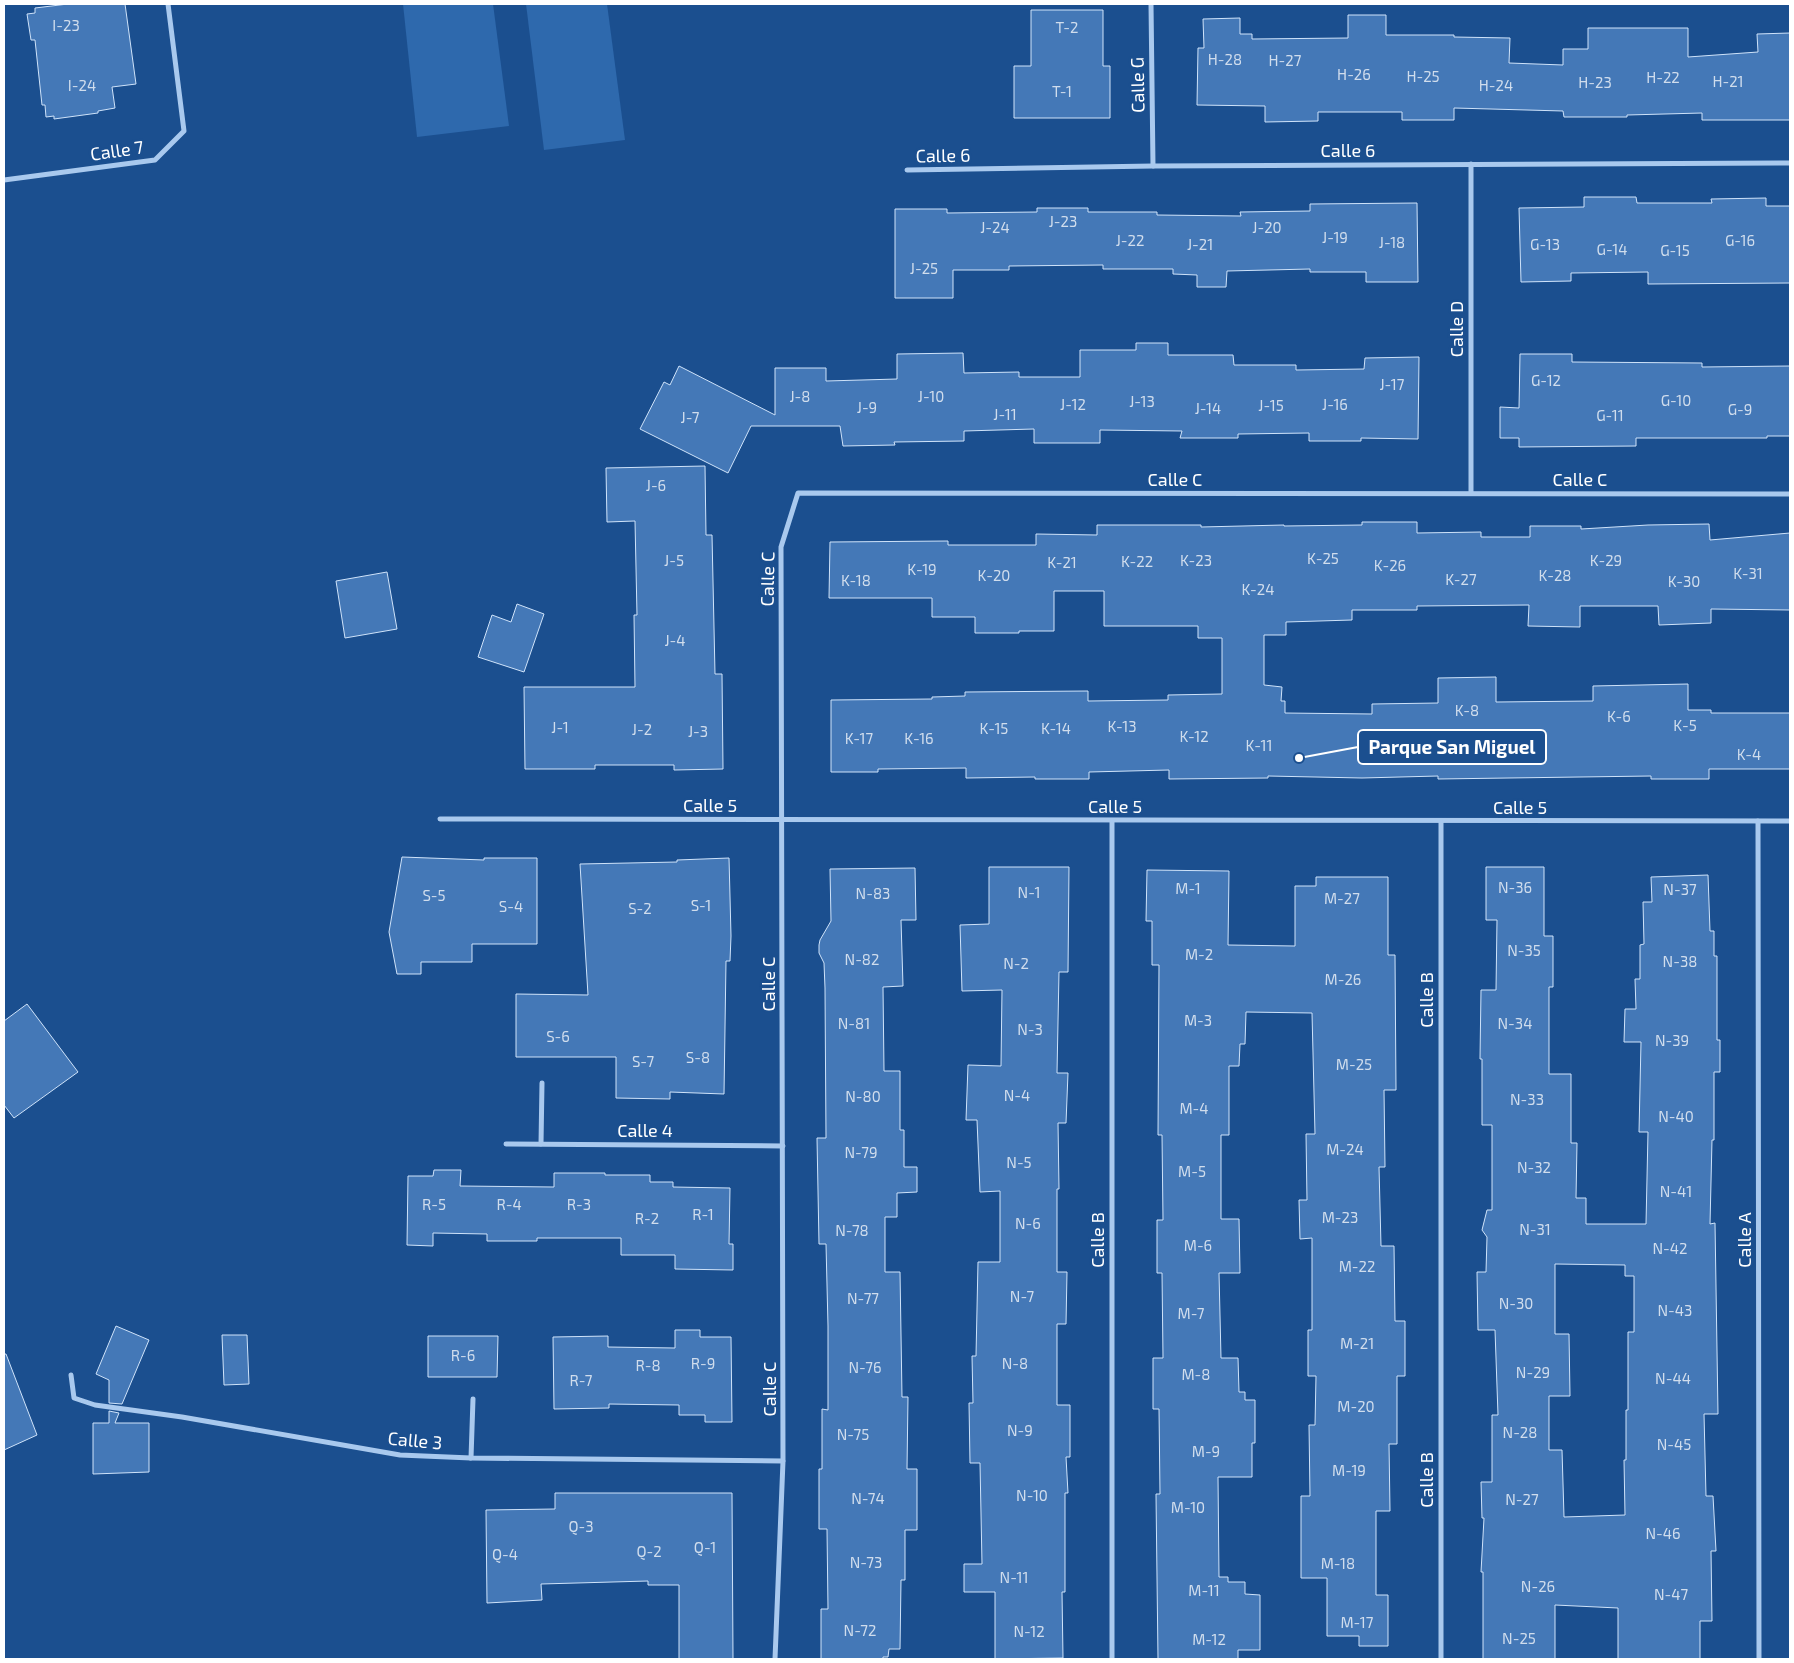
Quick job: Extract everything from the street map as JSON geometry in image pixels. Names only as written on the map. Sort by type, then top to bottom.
[{"type":"street","name":"Calle 7","points":[[4,180],[155,160],[184,131],[168,4]]},
{"type":"street","name":"Calle G","points":[[1151,4],[1153,166]]},
{"type":"street","name":"Calle 6","points":[[907,170],[1153,166],[1790,163]]},
{"type":"street","name":"Calle D","points":[[1470,164],[1471,494]]},
{"type":"street","name":"Calle C","points":[[775,1659],[783,1461],[781,546],[798,494],[1790,494]]},
{"type":"street","name":"Calle 5","points":[[440,820],[1790,821]]},
{"type":"street","name":"Calle B","points":[[1112,821],[1112,1659]]},
{"type":"street","name":"Calle A","points":[[1758,821],[1759,1659]]},
{"type":"street","name":"Calle B","points":[[1441,822],[1441,1659]]},
{"type":"street","points":[[541,1144],[542,1083]]},
{"type":"street","name":"Calle 4","points":[[506,1144],[783,1146]]},
{"type":"street","name":"Calle 3","points":[[71,1375],[74,1398],[95,1406],[182,1417],[400,1455],[471,1458],[783,1461]]},
{"type":"street","points":[[471,1458],[473,1400]]},
{"type":"shaded area","points":[[403,4],[493,4],[509,126],[417,137]]},
{"type":"shaded area","points":[[526,4],[607,4],[625,140],[544,150]]},
{"type":"building","points":[[68,4],[125,4],[136,84],[112,87],[115,108],[98,111],[98,113],[54,119],[54,116],[46,117],[45,105],[42,105],[35,40],[31,40],[27,14],[35,13],[35,8]]},
{"type":"building","points":[[1031,10],[1103,10],[1103,66],[1110,66],[1110,118],[1014,118],[1014,66],[1031,66]]},
{"type":"building","points":[[1348,15],[1386,15],[1386,35],[1454,35],[1454,37],[1510,38],[1509,63],[1563,65],[1563,49],[1588,49],[1588,28],[1688,28],[1688,57],[1758,52],[1757,34],[1790,33],[1790,120],[1702,120],[1702,113],[1627,115],[1627,117],[1564,117],[1563,111],[1454,108],[1454,120],[1402,120],[1402,112],[1318,112],[1318,121],[1265,122],[1265,106],[1197,105],[1198,48],[1204,48],[1203,19],[1240,18],[1240,34],[1252,34],[1252,39],[1348,38]]},
{"type":"building","points":[[1584,197],[1636,197],[1637,203],[1712,203],[1711,199],[1766,198],[1766,206],[1790,206],[1790,283],[1648,284],[1648,272],[1571,273],[1571,281],[1521,282],[1519,208],[1584,207]]},
{"type":"building","points":[[1417,203],[1418,282],[1366,282],[1366,272],[1310,272],[1310,269],[1227,271],[1226,287],[1197,287],[1197,275],[1173,274],[1173,269],[1103,269],[1103,265],[1009,266],[1009,270],[953,270],[953,298],[895,298],[895,209],[947,209],[947,213],[1037,212],[1037,208],[1088,208],[1088,212],[1157,212],[1157,215],[1241,216],[1240,212],[1310,211],[1310,204]]},
{"type":"building","points":[[1136,343],[1168,343],[1168,355],[1233,355],[1234,365],[1296,365],[1296,370],[1364,369],[1365,358],[1419,357],[1418,439],[1361,438],[1361,441],[1309,441],[1309,433],[1238,434],[1238,438],[1180,438],[1182,431],[1100,430],[1100,443],[1034,443],[1034,429],[964,431],[964,441],[894,442],[895,445],[843,446],[840,426],[751,426],[728,473],[640,429],[664,382],[670,385],[679,366],[775,415],[775,368],[826,368],[826,381],[897,379],[897,354],[963,353],[964,373],[1019,372],[1019,377],[1080,377],[1080,350],[1136,350]]},
{"type":"building","points":[[1520,354],[1572,354],[1572,362],[1702,363],[1702,367],[1790,366],[1790,436],[1767,436],[1767,438],[1636,438],[1636,446],[1519,447],[1519,438],[1500,438],[1500,407],[1519,408]]},
{"type":"building","points":[[705,466],[706,535],[712,535],[715,674],[722,674],[723,769],[674,770],[674,765],[595,765],[595,769],[525,769],[524,687],[635,687],[634,615],[637,615],[635,521],[607,522],[606,468]]},
{"type":"building","points":[[1362,522],[1417,522],[1417,533],[1481,532],[1481,537],[1530,537],[1530,526],[1581,526],[1581,529],[1709,524],[1710,540],[1790,533],[1790,610],[1711,609],[1711,623],[1659,625],[1658,606],[1580,606],[1580,627],[1528,626],[1529,605],[1417,606],[1417,610],[1352,610],[1352,620],[1286,622],[1286,635],[1264,635],[1264,685],[1282,687],[1281,701],[1285,701],[1285,713],[1372,714],[1372,704],[1438,703],[1438,678],[1496,677],[1496,702],[1593,701],[1593,686],[1688,684],[1688,710],[1711,710],[1711,713],[1790,713],[1790,769],[1709,769],[1709,779],[1651,779],[1651,776],[1438,779],[1438,776],[1362,778],[1268,776],[1268,778],[1169,779],[1169,770],[1089,772],[1089,779],[1035,779],[1035,777],[966,778],[966,768],[878,769],[878,772],[831,772],[831,700],[932,699],[932,697],[965,696],[965,692],[1088,691],[1088,701],[1168,700],[1168,695],[1222,694],[1222,638],[1198,638],[1198,626],[1104,626],[1104,591],[1054,591],[1054,631],[1019,631],[1019,633],[975,633],[975,617],[932,617],[932,598],[829,598],[830,542],[948,541],[948,545],[1036,545],[1036,534],[1097,535],[1097,525],[1201,525],[1201,527],[1362,525]]},
{"type":"building","points":[[387,572],[397,629],[345,638],[336,581]]},
{"type":"building","points":[[517,604],[544,614],[524,672],[478,657],[492,615],[511,622]]},
{"type":"building","points":[[402,857],[484,860],[484,858],[537,858],[537,944],[472,944],[472,962],[421,962],[421,974],[397,974],[389,932]]},
{"type":"building","points":[[729,858],[731,936],[730,961],[726,961],[724,1094],[670,1092],[670,1099],[616,1098],[616,1057],[516,1057],[516,994],[588,995],[580,864],[677,862],[677,860]]},
{"type":"building","points":[[989,867],[1069,867],[1068,972],[1059,972],[1057,1073],[1068,1073],[1066,1123],[1058,1123],[1059,1189],[1057,1189],[1057,1272],[1067,1272],[1066,1324],[1057,1324],[1057,1405],[1070,1405],[1070,1457],[1066,1457],[1068,1493],[1065,1493],[1065,1592],[1062,1592],[1063,1658],[995,1659],[995,1592],[964,1592],[964,1564],[982,1564],[980,1463],[970,1463],[969,1403],[973,1403],[972,1356],[976,1356],[978,1262],[1000,1262],[1000,1191],[980,1192],[977,1120],[966,1120],[968,1065],[1001,1066],[1002,990],[962,991],[960,925],[989,924]]},
{"type":"building","points":[[1486,867],[1544,867],[1544,936],[1553,936],[1553,987],[1549,987],[1549,1074],[1571,1074],[1571,1143],[1577,1143],[1576,1198],[1586,1198],[1586,1224],[1646,1224],[1648,1132],[1639,1132],[1641,1042],[1624,1042],[1625,1009],[1636,1009],[1635,979],[1640,979],[1640,945],[1644,944],[1643,902],[1652,902],[1651,877],[1708,875],[1710,931],[1714,931],[1714,956],[1717,956],[1717,1040],[1720,1040],[1720,1072],[1714,1072],[1714,1140],[1712,1140],[1710,1224],[1715,1223],[1718,1414],[1704,1414],[1706,1496],[1713,1496],[1716,1551],[1711,1551],[1712,1621],[1700,1621],[1700,1659],[1618,1659],[1618,1608],[1555,1605],[1555,1659],[1483,1659],[1483,1572],[1481,1572],[1484,1518],[1482,1518],[1481,1482],[1492,1482],[1492,1415],[1498,1415],[1495,1330],[1478,1330],[1477,1272],[1486,1272],[1487,1237],[1482,1230],[1487,1210],[1492,1210],[1492,1125],[1482,1125],[1482,1059],[1480,1059],[1481,990],[1496,990],[1497,920],[1486,920]],"holes":[[[1555,1264],[1625,1265],[1625,1276],[1634,1276],[1634,1332],[1628,1332],[1628,1410],[1626,1410],[1626,1460],[1624,1460],[1625,1515],[1564,1517],[1562,1450],[1549,1450],[1549,1396],[1570,1396],[1569,1334],[1555,1334]]]},
{"type":"building","points":[[915,868],[916,920],[901,920],[903,986],[883,987],[884,1071],[900,1071],[900,1130],[904,1130],[904,1167],[917,1167],[917,1192],[897,1193],[897,1217],[885,1217],[885,1272],[900,1272],[902,1397],[908,1397],[907,1469],[917,1469],[917,1530],[905,1530],[905,1580],[901,1580],[900,1649],[889,1649],[888,1657],[883,1657],[883,1659],[821,1659],[821,1609],[828,1609],[827,1529],[819,1529],[819,1469],[822,1469],[822,1409],[828,1410],[828,1326],[826,1244],[819,1244],[817,1138],[826,1138],[825,988],[824,963],[819,953],[819,945],[831,921],[830,869]]},
{"type":"building","points":[[1147,870],[1229,871],[1228,945],[1295,946],[1295,886],[1316,886],[1316,877],[1388,877],[1388,955],[1395,955],[1396,1090],[1384,1090],[1385,1167],[1379,1167],[1381,1246],[1394,1246],[1395,1321],[1405,1321],[1405,1376],[1397,1376],[1397,1444],[1389,1444],[1390,1511],[1376,1511],[1376,1595],[1388,1595],[1388,1646],[1359,1646],[1359,1636],[1327,1636],[1327,1578],[1301,1578],[1301,1496],[1310,1496],[1309,1425],[1315,1425],[1316,1376],[1308,1376],[1308,1330],[1312,1330],[1312,1238],[1300,1239],[1299,1200],[1307,1200],[1306,1134],[1315,1134],[1312,1013],[1246,1012],[1245,1044],[1240,1044],[1239,1066],[1229,1066],[1229,1135],[1221,1135],[1221,1219],[1239,1219],[1240,1273],[1219,1273],[1221,1358],[1238,1358],[1239,1392],[1245,1392],[1245,1400],[1255,1400],[1255,1443],[1252,1443],[1252,1477],[1218,1477],[1219,1577],[1228,1577],[1228,1582],[1245,1582],[1245,1594],[1260,1595],[1260,1650],[1238,1650],[1238,1659],[1158,1659],[1156,1494],[1160,1494],[1159,1409],[1153,1409],[1153,1358],[1163,1358],[1162,1273],[1157,1273],[1157,1220],[1163,1220],[1162,1135],[1158,1135],[1159,965],[1152,965],[1152,921],[1146,921]]},
{"type":"building","points":[[27,1004],[78,1072],[14,1118],[4,1105],[4,1021]]},
{"type":"building","points":[[434,1170],[461,1170],[460,1186],[554,1187],[554,1173],[605,1173],[605,1175],[650,1175],[650,1182],[673,1182],[673,1187],[730,1188],[729,1244],[733,1244],[733,1270],[675,1269],[675,1255],[621,1255],[621,1238],[537,1238],[537,1241],[487,1241],[487,1234],[433,1233],[433,1246],[407,1245],[408,1176],[433,1176]]},
{"type":"building","points":[[116,1326],[149,1340],[122,1404],[109,1403],[109,1380],[96,1374]]},
{"type":"building","points":[[675,1330],[700,1330],[700,1337],[731,1337],[732,1422],[705,1422],[705,1415],[679,1415],[679,1405],[609,1404],[609,1408],[554,1409],[553,1337],[608,1336],[608,1347],[675,1348]]},
{"type":"building","points":[[222,1335],[247,1335],[249,1384],[224,1385]]},
{"type":"building","points":[[428,1336],[498,1336],[497,1377],[428,1377]]},
{"type":"building","points":[[4,1354],[6,1354],[37,1435],[4,1450]]},
{"type":"building","points":[[109,1411],[119,1413],[115,1423],[149,1423],[149,1472],[93,1474],[93,1423],[109,1423]]},
{"type":"building","points":[[555,1493],[732,1493],[733,1659],[679,1659],[679,1585],[648,1585],[648,1581],[541,1584],[542,1600],[487,1603],[486,1510],[555,1509]]},
{"type":"place","name":"Parque San Miguel","points":[[1299,758]]}]
